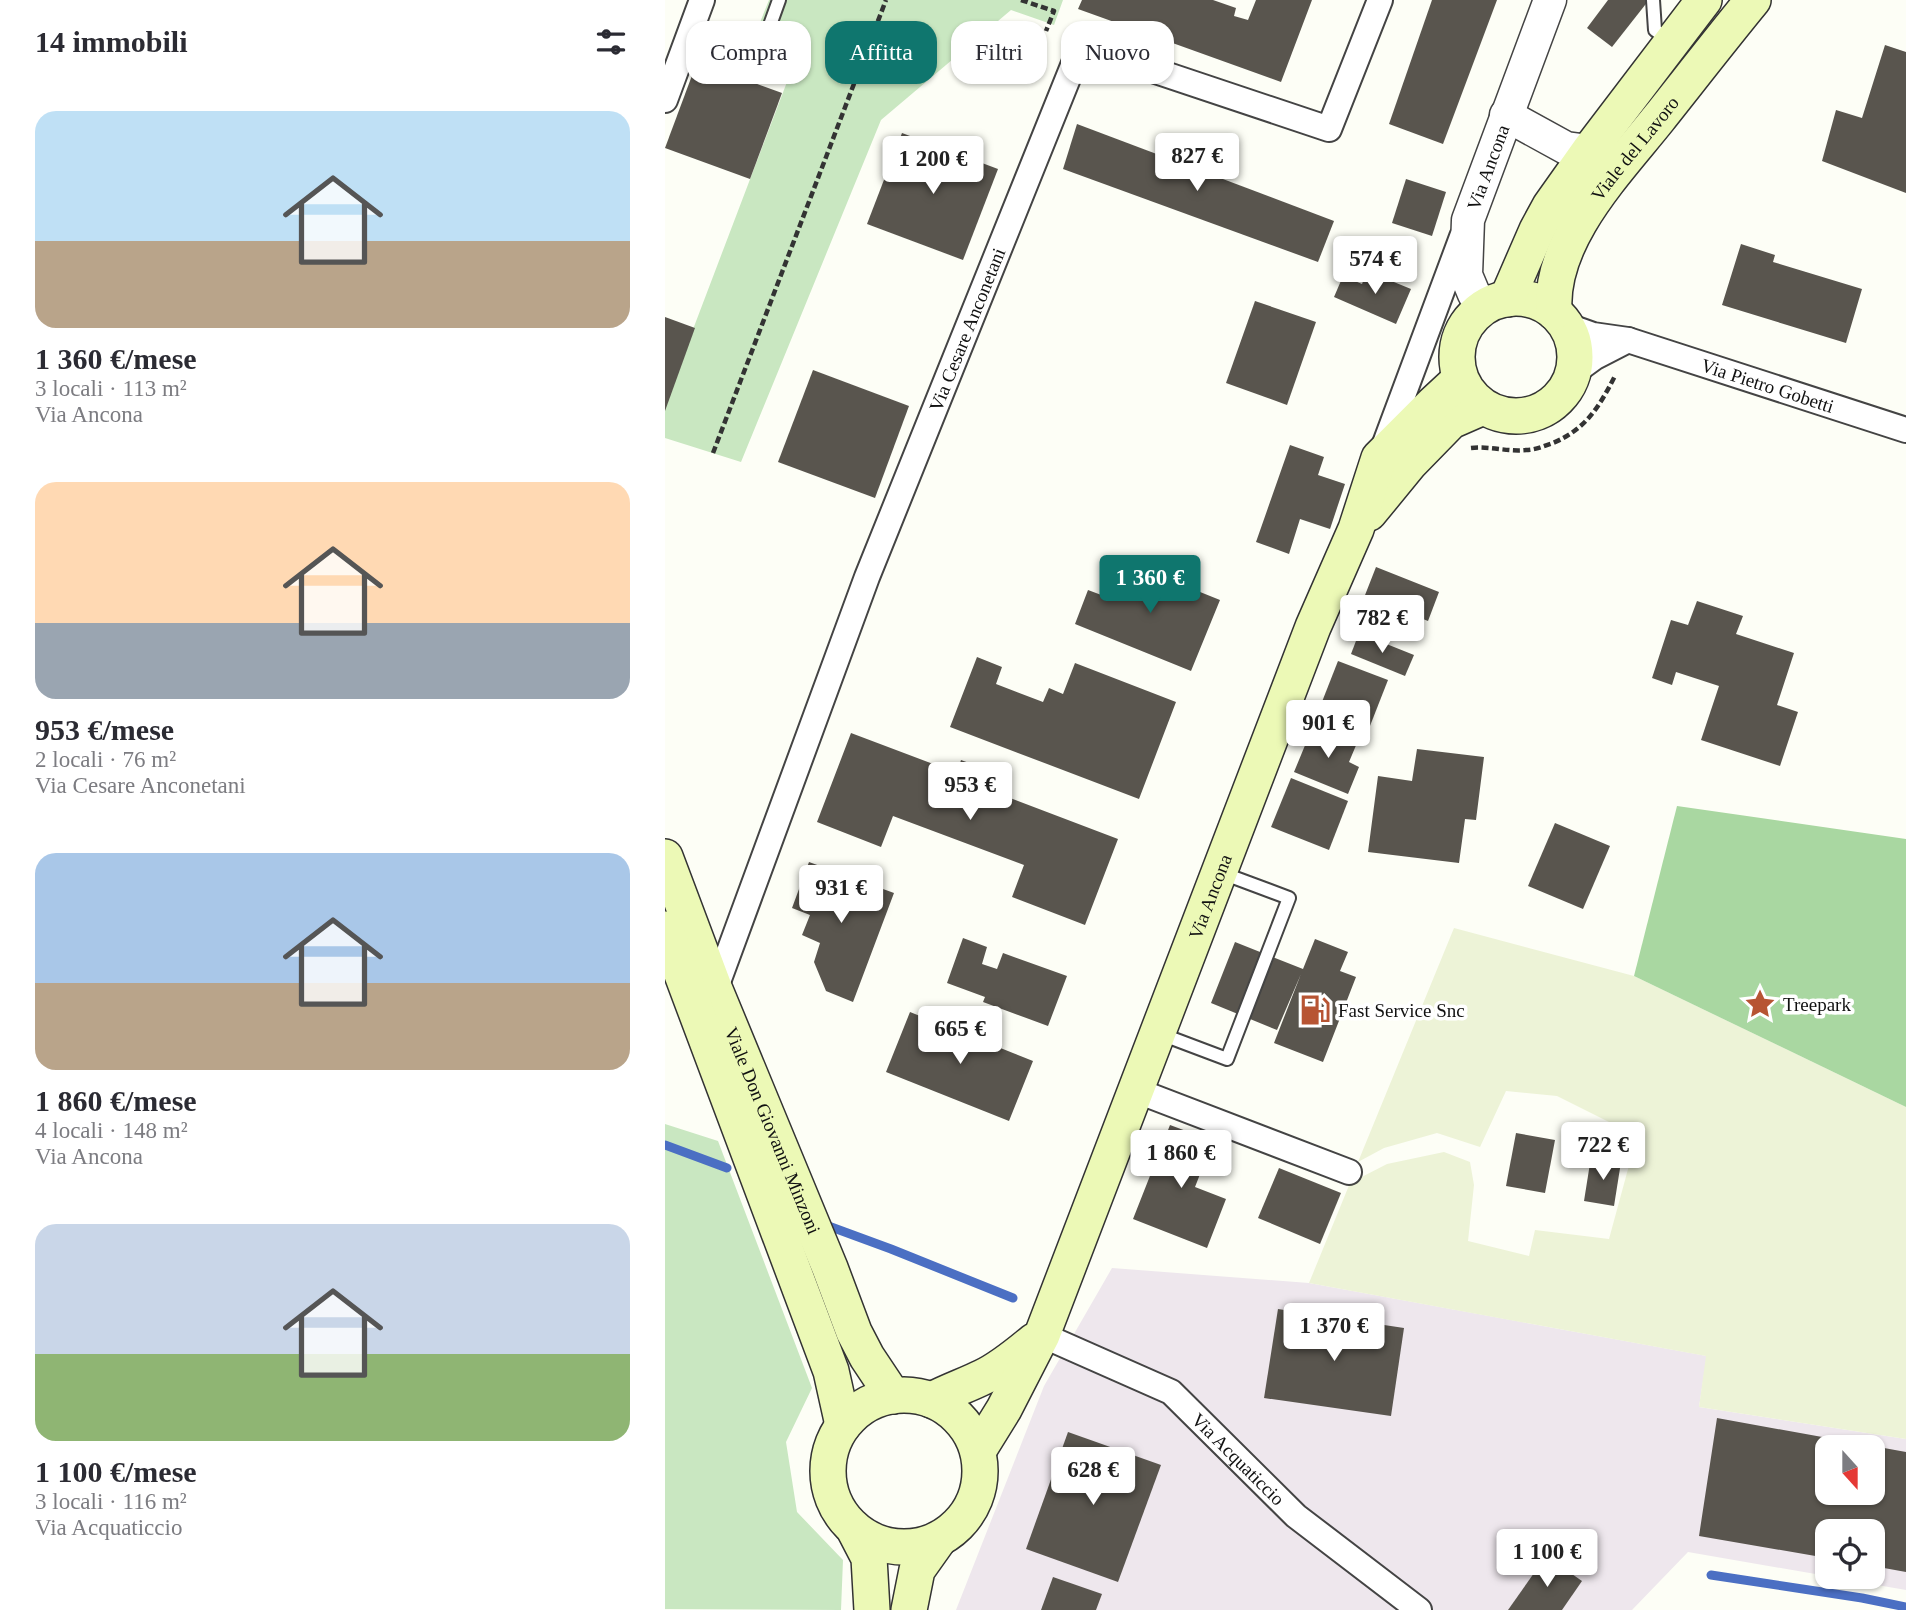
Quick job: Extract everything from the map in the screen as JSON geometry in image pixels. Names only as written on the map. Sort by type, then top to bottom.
[{"type":"main road","name":"Viale del Lavoro","points":[[1460,379],[1457,362],[1463,330],[1473,316],[1497,302],[1550,206],[1704,0]]},
{"type":"main road","name":"Viale del Lavoro","points":[[1573,373],[1573,340],[1560,318],[1553,296],[1559,266],[1586,211],[1752,0]]},
{"type":"main road","points":[[1497,302],[1524,299],[1540,303],[1560,318]]},
{"type":"main road","points":[[1460,379],[1469,395],[1483,407],[1500,415],[1519,417],[1537,413],[1553,404],[1566,390],[1573,373]]},
{"type":"main road","name":"Via Ancona","points":[[978,1451],[1004,1409],[1042,1335],[1313,627],[1356,529],[1379,458],[1460,379]]},
{"type":"main road","points":[[1356,529],[1410,463],[1451,421],[1483,407]]},
{"type":"main road","name":"Viale Don Giovanni Minzoni","points":[[665,857],[715,990],[854,1332],[893,1396]]},
{"type":"main road","name":"Viale Don Giovanni Minzoni","points":[[665,929],[831,1371],[843,1425]]},
{"type":"main road","points":[[932,1400],[1003,1366],[1042,1335]]},
{"type":"main road","points":[[913,1395],[932,1400],[948,1409],[961,1420],[978,1451],[981,1468],[974,1502],[954,1530],[922,1546],[887,1546],[855,1531],[834,1505],[829,1489],[829,1455],[834,1439],[843,1425],[856,1411],[874,1401],[893,1396],[913,1395]]},
{"type":"main road","points":[[855,1531],[869,1558],[873,1610]]},
{"type":"main road","points":[[909,1610],[916,1570],[939,1539]]},
{"type":"street","points":[[665,100],[702,0]]},
{"type":"street","name":"Via Cesare Anconetani","points":[[715,990],[867,577],[1081,46],[1329,129],[1380,0]]},
{"type":"street","name":"Via Ancona","points":[[1379,458],[1550,0]]},
{"type":"street","name":"Via Ancona","points":[[1506,115],[1566,148],[1589,151]]},
{"type":"street","name":"Via Ancona","points":[[1468,220],[1466,275],[1473,294],[1497,302]]},
{"type":"street","name":"Via Pietro Gobetti","points":[[1560,318],[1593,335],[1628,340],[1906,430]]},
{"type":"street","points":[[1573,373],[1595,357],[1628,340]]},
{"type":"street","points":[[1135,1090],[1349,1172]]},
{"type":"street","name":"Via Acquaticcio","points":[[1042,1335],[1171,1392],[1296,1516],[1419,1610]]},
{"type":"lane","points":[[771,21],[779,0]]},
{"type":"lane","points":[[1653,0],[1655,30],[1672,42]]},
{"type":"lane","points":[[1158,1033],[1227,1059],[1285,910],[1289,898],[1219,872]]},
{"type":"path","points":[[713,453],[886,0]]},
{"type":"path","points":[[1021,0],[1054,11],[1047,28]]},
{"type":"path","points":[[1461,454],[1472,448],[1486,447],[1528,450],[1565,438],[1583,425],[1596,410],[1620,367],[1628,340]]},
{"type":"shaded area","points":[[1112,1268],[1309,1283],[1707,1356],[1699,1407],[1880,1435],[1815,1435],[1815,1505],[1885,1505],[1885,1436],[1906,1439],[1906,1590],[1885,1586],[1885,1519],[1815,1519],[1815,1574],[1688,1552],[1632,1610],[956,1610],[1044,1386]]},
{"type":"green space","points":[[769,0],[1063,0],[1054,25],[1011,10],[998,21],[951,21],[951,61],[937,73],[937,21],[825,21],[825,84],[924,84],[881,120],[741,462],[665,438],[665,403],[786,84],[811,84],[811,21],[761,21]]},
{"type":"green space","points":[[1677,806],[1906,839],[1906,1107],[1634,976]]},
{"type":"green space","points":[[1454,928],[1634,976],[1906,1107],[1906,1439],[1699,1407],[1706,1356],[1309,1283],[1350,1183],[1387,1164],[1444,1152],[1470,1162],[1474,1185],[1468,1241],[1529,1256],[1535,1230],[1609,1239],[1637,1136],[1557,1096],[1506,1091],[1480,1147],[1437,1133],[1384,1148],[1358,1162]]},
{"type":"green space","points":[[665,1124],[718,1141],[812,1388],[786,1442],[797,1512],[843,1560],[841,1610],[665,1609]]},
{"type":"building","points":[[1082,0],[1213,0],[1236,8],[1234,16],[1248,20],[1256,0],[1312,0],[1281,82],[1174,44],[1174,21],[1111,21],[1078,9]]},
{"type":"building","points":[[1432,0],[1497,0],[1443,144],[1389,124]]},
{"type":"building","points":[[1608,0],[1649,0],[1612,47],[1587,28]]},
{"type":"building","points":[[1885,45],[1906,52],[1906,193],[1822,161],[1836,110],[1862,118]]},
{"type":"building","points":[[689,84],[757,84],[782,93],[750,179],[665,148]]},
{"type":"building","points":[[1077,124],[1334,221],[1318,262],[1063,169]]},
{"type":"building","points":[[902,133],[998,169],[963,260],[867,224]]},
{"type":"building","points":[[1406,179],[1446,192],[1432,236],[1392,223]]},
{"type":"building","points":[[1741,244],[1775,255],[1773,262],[1862,289],[1846,343],[1722,305]]},
{"type":"building","points":[[1367,271],[1411,289],[1396,324],[1334,297],[1343,276],[1362,284]]},
{"type":"building","points":[[1255,301],[1316,322],[1287,405],[1226,383]]},
{"type":"building","points":[[665,317],[695,328],[665,411]]},
{"type":"building","points":[[813,370],[909,406],[875,498],[778,462]]},
{"type":"building","points":[[1290,445],[1324,457],[1318,475],[1345,484],[1330,529],[1300,519],[1289,554],[1256,542]]},
{"type":"building","points":[[1118,559],[1220,600],[1191,671],[1075,624],[1088,590],[1104,596]]},
{"type":"building","points":[[1376,567],[1439,592],[1428,621],[1418,617],[1411,634],[1358,613]]},
{"type":"building","points":[[1697,601],[1743,616],[1736,634],[1794,653],[1777,705],[1798,712],[1780,766],[1701,740],[1719,686],[1676,672],[1672,685],[1652,678],[1671,620],[1688,625]]},
{"type":"building","points":[[1359,633],[1414,655],[1405,676],[1351,654]]},
{"type":"building","points":[[977,657],[1002,667],[996,684],[1043,702],[1049,688],[1063,694],[1075,663],[1176,702],[1139,799],[950,727]]},
{"type":"building","points":[[1338,661],[1388,680],[1368,731],[1318,712]]},
{"type":"building","points":[[1313,726],[1357,743],[1349,762],[1359,767],[1348,794],[1294,772]]},
{"type":"building","points":[[851,733],[957,773],[961,760],[1004,776],[997,793],[1118,839],[1085,925],[1012,897],[1024,865],[893,816],[881,847],[817,822]]},
{"type":"building","points":[[1417,749],[1484,757],[1476,820],[1465,819],[1459,863],[1368,852],[1378,776],[1412,781]]},
{"type":"building","points":[[1291,778],[1348,801],[1329,850],[1271,827]]},
{"type":"building","points":[[1555,823],[1610,846],[1583,909],[1528,886]]},
{"type":"building","points":[[809,862],[894,893],[853,1002],[826,991],[814,962],[820,943],[802,935],[810,915],[792,908]]},
{"type":"building","points":[[963,938],[987,947],[982,964],[997,969],[1003,953],[1067,976],[1048,1026],[983,1002],[985,997],[947,983]]},
{"type":"building","points":[[1315,939],[1348,952],[1340,971],[1356,977],[1323,1062],[1274,1043],[1301,974],[1277,1030],[1211,1003],[1235,942],[1303,969]]},
{"type":"building","points":[[910,1012],[1033,1061],[1009,1121],[886,1072]]},
{"type":"building","points":[[1170,1125],[1213,1141],[1195,1187],[1226,1199],[1207,1248],[1133,1219]]},
{"type":"building","points":[[1516,1133],[1555,1140],[1545,1193],[1506,1186]]},
{"type":"building","points":[[1591,1157],[1621,1162],[1614,1206],[1584,1201]]},
{"type":"building","points":[[1279,1168],[1341,1193],[1320,1244],[1258,1218]]},
{"type":"building","points":[[1278,1309],[1404,1328],[1391,1416],[1264,1398]]},
{"type":"building","points":[[1717,1418],[1815,1436],[1815,1505],[1885,1505],[1885,1448],[1906,1452],[1906,1572],[1885,1568],[1885,1519],[1815,1519],[1815,1556],[1699,1536]]},
{"type":"building","points":[[1068,1432],[1161,1465],[1118,1582],[1026,1549]]},
{"type":"building","points":[[1546,1556],[1582,1581],[1562,1610],[1508,1610]]},
{"type":"building","points":[[1053,1577],[1102,1594],[1096,1610],[1041,1610]]},
{"type":"waterway","points":[[665,1145],[727,1168]]},
{"type":"waterway","points":[[823,1224],[1013,1298]]},
{"type":"waterway","points":[[1711,1575],[1906,1607]]},
{"type":"place","name":"Treepark","points":[[1760,1004]]},
{"type":"place","name":"Fast Service Snc","points":[[1315,1010]]}]
